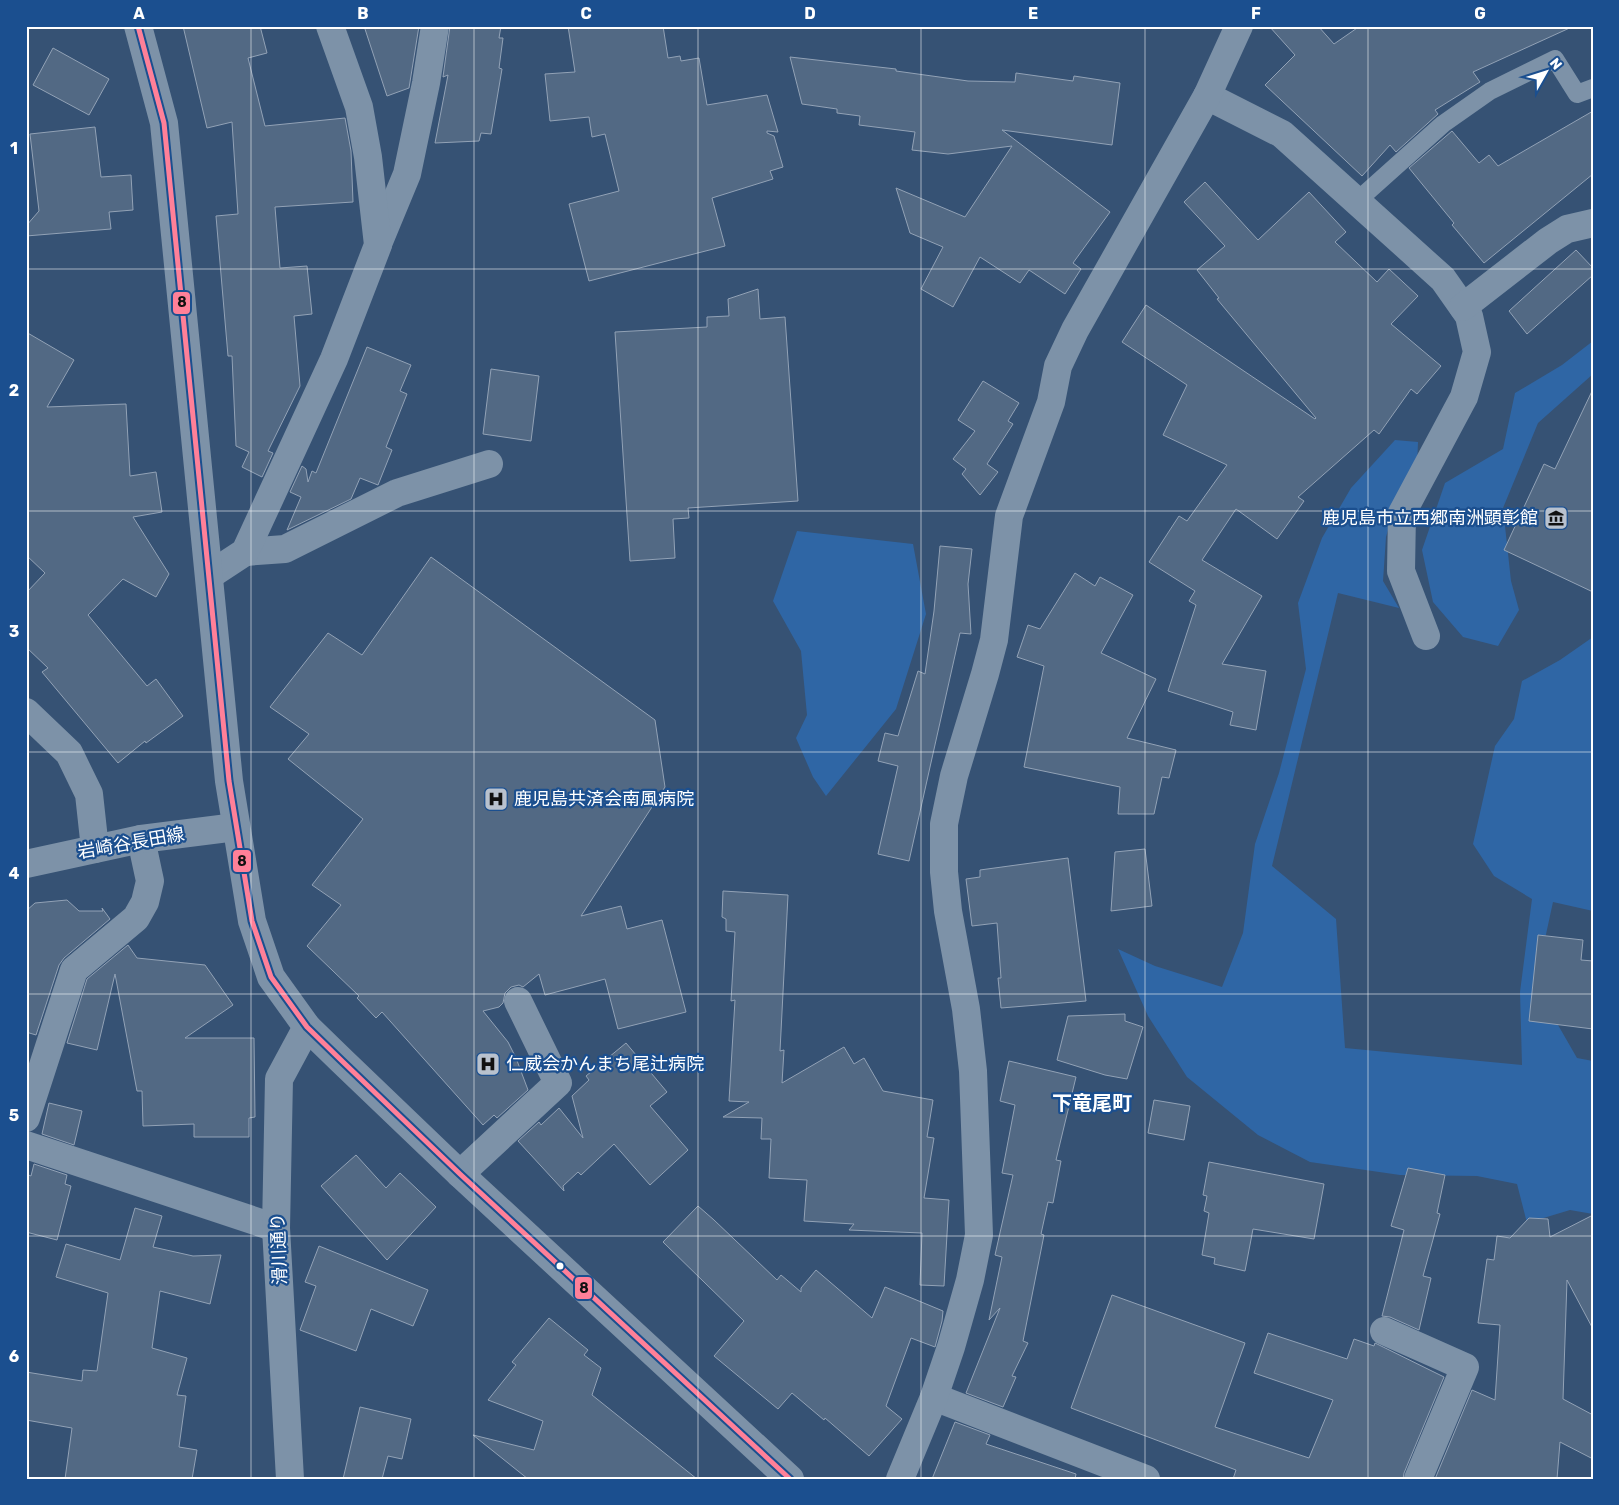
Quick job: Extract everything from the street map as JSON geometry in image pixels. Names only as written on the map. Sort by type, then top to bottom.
[{"type":"street","points":[[138,26],[164,123],[210,575],[219,694],[236,827],[252,921],[271,977],[307,1027],[460,1174],[790,1479]]},
{"type":"street","points":[[330,26],[359,107],[368,157],[378,245]]},
{"type":"street","points":[[245,552],[334,359],[407,174],[426,83],[434,26]]},
{"type":"street","points":[[900,1479],[934,1397],[951,1347],[970,1280],[979,1235],[973,1070],[966,1009],[948,911],[944,872],[944,824],[954,776],[986,674],[994,640],[1009,516],[1051,402],[1058,366],[1075,330],[1207,96],[1239,26]]},
{"type":"street","points":[[1207,96],[1282,134],[1443,279],[1469,316],[1476,352],[1464,397],[1402,513],[1401,571],[1426,636]]},
{"type":"street","points":[[1463,307],[1548,241],[1567,229],[1593,223]]},
{"type":"street","points":[[210,575],[245,552],[285,549],[397,493],[489,464]]},
{"type":"street","points":[[26,712],[69,753],[88,794],[96,849]]},
{"type":"street","name":"岩崎谷長田線","points":[[26,864],[140,839],[236,827]]},
{"type":"street","points":[[26,1118],[74,970],[136,918],[145,902],[150,881],[140,839]]},
{"type":"street","points":[[460,1174],[558,1083],[518,1001]]},
{"type":"street","name":"滑川通り","points":[[290,1479],[276,1228],[279,1079],[307,1027]]},
{"type":"street","points":[[26,1145],[276,1228]]},
{"type":"street","points":[[1384,1332],[1465,1367],[1418,1479]]},
{"type":"street","points":[[934,1397],[1146,1479]]},
{"type":"lane","points":[[1357,201],[1444,124],[1490,91],[1555,59],[1577,94],[1593,88]]},
{"type":"shaded area","points":[[1593,341],[1593,374],[1538,423],[1503,508],[1511,581],[1519,610],[1498,646],[1463,637],[1433,602],[1422,550],[1445,483],[1503,449],[1515,393],[1562,365]]},
{"type":"shaded area","points":[[1395,440],[1418,442],[1417,467],[1397,499],[1386,537],[1383,581],[1399,608],[1338,593],[1272,866],[1336,919],[1345,1048],[1522,1065],[1520,992],[1532,899],[1494,876],[1473,844],[1495,746],[1514,719],[1522,681],[1560,660],[1593,637],[1593,911],[1553,902],[1535,985],[1577,1058],[1593,1061],[1593,1214],[1570,1210],[1527,1223],[1517,1184],[1477,1176],[1400,1175],[1310,1162],[1258,1135],[1187,1077],[1148,1016],[1118,949],[1155,966],[1222,987],[1243,933],[1255,844],[1279,773],[1306,669],[1298,603],[1322,538],[1351,488]]},
{"type":"shaded area","points":[[797,531],[913,544],[926,614],[896,709],[826,796],[813,777],[796,738],[807,715],[801,651],[773,601]]},
{"type":"building","points":[[183,26],[260,26],[267,53],[248,58],[265,126],[345,118],[351,151],[353,202],[275,207],[280,268],[307,266],[312,314],[294,316],[300,386],[268,451],[273,453],[262,477],[242,467],[249,452],[236,446],[232,356],[228,356],[216,216],[238,214],[232,122],[207,128]]},
{"type":"building","points":[[364,26],[419,26],[409,88],[387,96]]},
{"type":"building","points":[[450,26],[501,26],[499,38],[503,38],[499,68],[502,69],[491,134],[481,133],[479,141],[435,143],[448,75],[443,77]]},
{"type":"building","points":[[568,26],[663,26],[668,58],[680,56],[681,61],[699,58],[707,105],[767,95],[778,132],[767,131],[767,133],[774,136],[783,167],[770,171],[773,179],[712,198],[725,246],[589,281],[569,204],[619,191],[605,134],[592,137],[589,117],[550,121],[545,74],[575,72]]},
{"type":"building","points":[[1269,26],[1318,26],[1334,44],[1360,26],[1574,26],[1473,72],[1480,82],[1435,110],[1438,114],[1396,152],[1390,145],[1362,176],[1265,85],[1295,55]]},
{"type":"building","points":[[53,48],[109,79],[89,115],[33,85]]},
{"type":"building","points":[[790,57],[896,69],[896,71],[968,81],[1015,82],[1016,73],[1073,81],[1074,76],[1120,83],[1112,145],[1002,130],[1110,212],[1073,263],[1081,269],[1065,294],[1029,270],[1020,283],[980,257],[953,307],[921,289],[943,247],[910,233],[896,188],[965,217],[1012,146],[948,154],[912,150],[915,132],[859,125],[860,116],[837,113],[837,109],[802,104]]},
{"type":"building","points":[[1593,111],[1593,174],[1484,263],[1452,225],[1454,223],[1409,168],[1452,131],[1479,163],[1489,155],[1498,166]]},
{"type":"building","points":[[95,127],[101,177],[131,175],[133,210],[109,212],[111,229],[26,236],[26,226],[39,211],[30,134]]},
{"type":"building","points":[[1205,182],[1258,240],[1309,192],[1346,232],[1335,242],[1377,282],[1389,269],[1418,296],[1391,324],[1441,366],[1417,394],[1411,389],[1379,434],[1374,430],[1298,497],[1304,501],[1277,539],[1236,509],[1202,560],[1262,596],[1222,664],[1266,671],[1256,730],[1230,725],[1233,712],[1168,691],[1196,605],[1189,601],[1195,591],[1149,562],[1179,516],[1187,521],[1227,465],[1163,435],[1187,385],[1122,342],[1146,305],[1316,418],[1217,299],[1219,298],[1197,270],[1225,246],[1184,202]]},
{"type":"building","points":[[1576,250],[1593,268],[1593,275],[1527,334],[1509,311]]},
{"type":"building","points":[[758,289],[760,319],[785,317],[798,501],[688,508],[689,518],[673,519],[675,558],[630,561],[615,332],[707,327],[707,317],[729,316],[728,299]]},
{"type":"building","points":[[26,332],[74,360],[47,407],[126,404],[130,476],[156,472],[162,512],[133,517],[169,574],[156,597],[123,579],[88,615],[147,686],[156,679],[183,716],[146,743],[145,741],[118,763],[42,672],[48,668],[26,647],[26,593],[45,573],[26,555]]},
{"type":"building","points":[[367,347],[411,365],[400,391],[407,394],[386,447],[392,450],[378,485],[360,478],[351,499],[287,530],[301,497],[290,492],[302,466],[306,469],[308,482],[312,471],[316,473]]},
{"type":"building","points":[[491,369],[539,376],[531,441],[483,434]]},
{"type":"building","points":[[983,381],[1019,403],[1008,421],[1013,424],[987,464],[998,472],[980,495],[962,474],[966,469],[953,459],[975,431],[958,420]]},
{"type":"building","name":"鹿児島市立西郷南洲顕彰館","points":[[1593,389],[1593,592],[1504,550],[1544,464],[1555,469]]},
{"type":"building","points":[[940,546],[972,549],[968,584],[971,634],[960,633],[909,861],[878,854],[898,766],[878,761],[885,733],[898,736],[918,671],[925,674],[934,611]]},
{"type":"building","points":[[431,557],[655,720],[665,787],[581,916],[621,906],[627,929],[662,920],[686,1012],[618,1029],[605,979],[545,995],[539,974],[523,987],[519,985],[511,987],[505,993],[503,1003],[499,1007],[483,1011],[508,1042],[528,1090],[497,1118],[494,1115],[483,1125],[382,1012],[376,1018],[357,998],[359,996],[307,946],[341,905],[312,885],[363,819],[288,759],[309,734],[270,707],[328,633],[362,655]]},
{"type":"building","points":[[1075,573],[1095,586],[1100,577],[1133,595],[1101,653],[1156,679],[1127,738],[1176,750],[1169,778],[1162,777],[1154,814],[1118,814],[1120,787],[1024,767],[1044,666],[1017,657],[1028,625],[1040,629]]},
{"type":"building","points":[[1145,849],[1152,906],[1111,911],[1115,852]]},
{"type":"building","points":[[1068,858],[1086,1001],[1001,1008],[998,978],[1001,978],[997,923],[972,926],[966,879],[980,877],[980,870]]},
{"type":"building","points":[[723,891],[788,895],[780,1051],[784,1050],[782,1083],[844,1047],[854,1064],[864,1058],[883,1091],[933,1100],[927,1137],[934,1138],[924,1198],[949,1200],[944,1286],[920,1285],[922,1233],[849,1230],[854,1224],[804,1221],[807,1180],[769,1178],[771,1139],[761,1139],[762,1118],[723,1117],[749,1102],[729,1101],[735,1000],[731,1001],[735,932],[726,931],[726,919],[722,917]]},
{"type":"building","points":[[67,900],[79,911],[103,911],[102,908],[110,919],[64,958],[59,965],[36,1035],[26,1032],[26,911],[35,903]]},
{"type":"building","points":[[1538,935],[1583,940],[1581,960],[1593,961],[1593,1029],[1529,1021]]},
{"type":"building","points":[[128,945],[137,958],[205,965],[233,1005],[185,1038],[254,1038],[255,1117],[249,1118],[249,1137],[194,1137],[194,1124],[143,1126],[142,1091],[137,1091],[115,974],[97,1050],[67,1043],[87,979]]},
{"type":"building","points":[[1125,1014],[1125,1021],[1143,1027],[1127,1079],[1105,1075],[1057,1060],[1068,1016]]},
{"type":"building","points":[[626,1043],[667,1092],[650,1106],[688,1150],[650,1185],[614,1144],[581,1175],[578,1172],[563,1186],[564,1191],[518,1141],[539,1122],[541,1125],[559,1108],[583,1138],[572,1096],[589,1080],[586,1076]]},
{"type":"building","points":[[1009,1061],[1076,1077],[1056,1160],[1061,1161],[1053,1203],[1048,1202],[1041,1234],[1044,1235],[1023,1341],[1028,1343],[1012,1376],[1016,1377],[1003,1407],[966,1393],[1000,1308],[989,1320],[1002,1257],[995,1255],[1013,1175],[1002,1173],[1015,1105],[1000,1101]]},
{"type":"building","points":[[1154,1100],[1190,1106],[1184,1140],[1148,1133]]},
{"type":"building","points":[[49,1103],[82,1111],[74,1145],[42,1134]]},
{"type":"building","points":[[356,1155],[386,1188],[400,1173],[436,1207],[387,1260],[321,1186]]},
{"type":"building","points":[[1209,1162],[1324,1184],[1314,1239],[1253,1229],[1245,1271],[1214,1264],[1215,1258],[1202,1255],[1209,1213],[1204,1211],[1207,1196],[1203,1195]]},
{"type":"building","points":[[34,1164],[67,1175],[65,1184],[71,1186],[57,1240],[26,1232],[26,1174],[31,1176]]},
{"type":"building","points":[[1408,1168],[1445,1175],[1437,1213],[1440,1214],[1423,1276],[1431,1278],[1419,1330],[1390,1317],[1382,1316],[1404,1230],[1391,1226]]},
{"type":"building","points":[[698,1206],[777,1280],[781,1275],[801,1292],[801,1288],[816,1270],[872,1318],[885,1287],[943,1311],[935,1347],[911,1338],[886,1406],[902,1419],[869,1456],[825,1418],[824,1420],[792,1393],[778,1409],[714,1356],[744,1321],[663,1242]]},
{"type":"building","points":[[135,1208],[162,1216],[153,1247],[193,1256],[221,1255],[210,1304],[160,1291],[152,1348],[187,1358],[177,1395],[186,1396],[179,1447],[197,1450],[192,1479],[65,1479],[72,1428],[26,1420],[26,1372],[82,1381],[83,1370],[97,1371],[108,1293],[56,1277],[66,1244],[120,1260]]},
{"type":"building","points":[[1593,1215],[1593,1329],[1567,1280],[1563,1399],[1593,1415],[1593,1459],[1560,1442],[1557,1479],[1435,1479],[1472,1390],[1495,1400],[1500,1325],[1478,1323],[1487,1259],[1494,1260],[1497,1236],[1510,1238],[1529,1218],[1548,1219],[1550,1237]]},
{"type":"building","points":[[319,1246],[428,1290],[413,1326],[371,1309],[356,1351],[300,1330],[316,1286],[305,1282]]},
{"type":"building","points":[[1112,1295],[1245,1343],[1215,1427],[1309,1458],[1333,1400],[1254,1373],[1268,1333],[1347,1359],[1354,1339],[1374,1346],[1375,1343],[1444,1377],[1403,1479],[1233,1479],[1236,1470],[1071,1408]]},
{"type":"building","points":[[549,1318],[588,1350],[584,1355],[601,1368],[592,1395],[697,1479],[528,1479],[473,1435],[534,1450],[543,1421],[488,1400],[516,1365],[512,1362]]},
{"type":"building","points":[[360,1407],[411,1419],[402,1459],[388,1456],[382,1479],[343,1479]]},
{"type":"building","points":[[955,1422],[990,1435],[986,1444],[1076,1474],[1075,1479],[932,1479]]},
{"type":"transit line","name":"8","points":[[138,26],[164,123],[229,781],[252,921],[271,977],[307,1027],[342,1061],[460,1174],[790,1479]]},
{"type":"place","name":"鹿児島市立西郷南洲顕彰館","points":[[1556,518]]},
{"type":"place","name":"鹿児島共済会南風病院","points":[[496,799]]},
{"type":"place","name":"仁威会かんまち尾辻病院","points":[[488,1064]]},
{"type":"district","name":"下竜尾町","points":[[1092,1103]]}]
